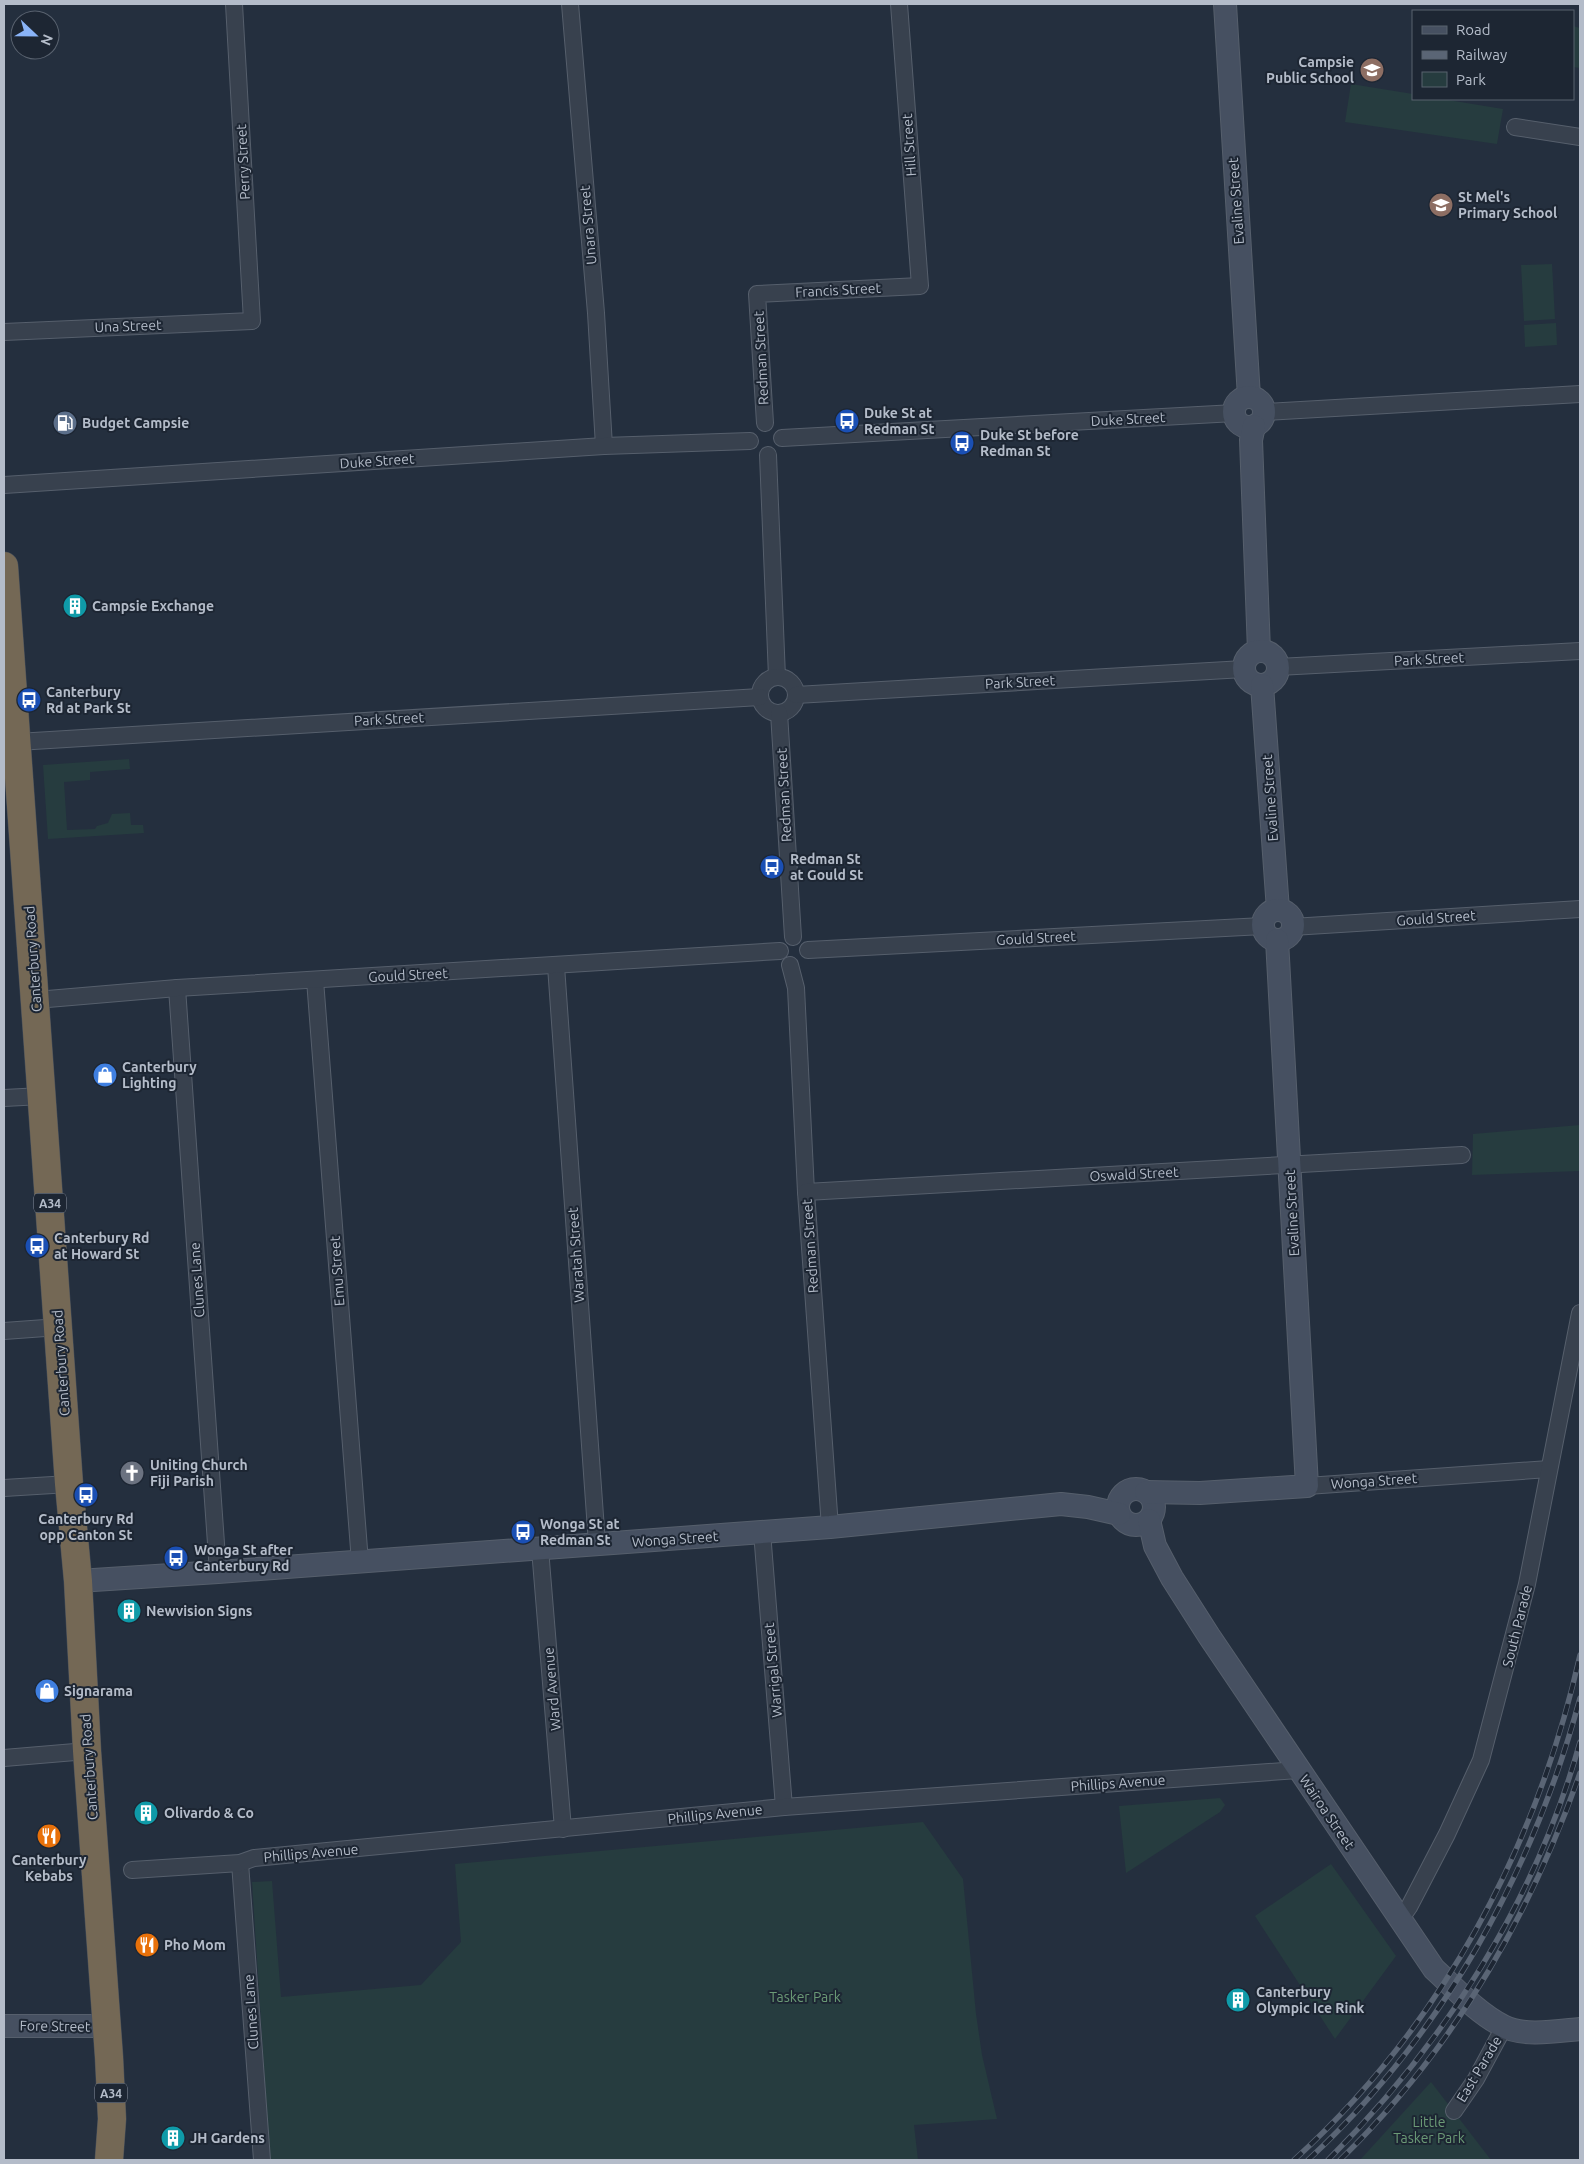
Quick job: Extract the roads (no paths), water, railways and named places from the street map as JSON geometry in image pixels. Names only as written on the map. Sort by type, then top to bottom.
[{"type":"highway","name":"Canterbury Road","points":[[4,566],[6,633],[17,742],[69,1484],[78,1580],[87,1752],[112,2119],[109,2160]]},
{"type":"street","name":"Perry Street","points":[[234,4],[252,321]]},
{"type":"street","name":"Unara Street","points":[[570,4],[596,313],[604,446]]},
{"type":"street","name":"Hill Street","points":[[899,4],[920,286]]},
{"type":"street","name":"Evaline Street","points":[[1225,4],[1250,412],[1259,651]]},
{"type":"street","points":[[1515,127],[1580,137]]},
{"type":"street","name":"Francis Street","points":[[757,294],[920,286]]},
{"type":"street","name":"Redman Street","points":[[757,294],[765,423]]},
{"type":"street","name":"Una Street","points":[[4,332],[252,321]]},
{"type":"street","name":"Duke Street","points":[[782,438],[1580,394]]},
{"type":"street","points":[[765,423],[778,428],[782,438],[776,451],[768,455],[763,455],[754,450],[750,441],[752,431],[760,424],[765,423]]},
{"type":"street","name":"Duke Street","points":[[4,485],[604,446],[750,441]]},
{"type":"street","points":[[768,455],[777,677]]},
{"type":"street","points":[[1259,651],[1270,653],[1278,667],[1272,681],[1262,685],[1251,682],[1247,678],[1244,669],[1249,656],[1259,651]]},
{"type":"street","name":"Park Street","points":[[1278,667],[1580,651]]},
{"type":"street","name":"Park Street","points":[[796,695],[1244,669]]},
{"type":"street","points":[[777,677],[788,680],[792,684],[796,695],[792,706],[788,710],[779,712],[770,711],[766,708],[760,697],[766,681],[777,677]]},
{"type":"street","name":"Evaline Street","points":[[1262,685],[1278,926],[1307,1486]]},
{"type":"street","name":"Park Street","points":[[17,742],[760,697]]},
{"type":"street","name":"Redman Street","points":[[779,712],[793,937]]},
{"type":"street","name":"Gould Street","points":[[808,950],[1580,909]]},
{"type":"street","points":[[793,937],[805,942],[808,950],[807,958],[802,963],[790,965],[783,960],[780,951],[786,940],[793,937]]},
{"type":"street","name":"Gould Street","points":[[36,1000],[177,988],[780,951]]},
{"type":"street","name":"Redman Street","points":[[790,965],[796,988],[806,1192],[830,1528]]},
{"type":"street","name":"Waratah Street","points":[[556,966],[597,1544]]},
{"type":"street","name":"Emu Street","points":[[315,980],[360,1562]]},
{"type":"street","name":"Clunes Lane","points":[[177,988],[218,1572]]},
{"type":"street","points":[[4,1098],[42,1096]]},
{"type":"street","name":"Oswald Street","points":[[806,1192],[1462,1155]]},
{"type":"street","name":"South Parade","points":[[1400,1920],[1409,1908],[1447,1834],[1481,1760],[1527,1584],[1580,1313]]},
{"type":"street","points":[[4,1331],[59,1327]]},
{"type":"street","name":"Wonga Street","points":[[1061,1504],[1082,1497],[1144,1503],[1200,1494],[1549,1469]]},
{"type":"street","points":[[4,1488],[69,1484]]},
{"type":"street","points":[[1119,1502],[1144,1503],[1138,1526],[1123,1518],[1119,1502]]},
{"type":"street","name":"Wairoa Street","points":[[1144,1503],[1156,1546],[1172,1578]]},
{"type":"street","name":"Wonga Street","points":[[78,1580],[218,1572],[830,1528],[1061,1504],[1088,1507],[1123,1518]]},
{"type":"street","name":"Wairoa Street","points":[[1123,1518],[1172,1578],[1298,1770],[1434,1968],[1477,2008],[1504,2027]]},
{"type":"street","name":"Warrigal Street","points":[[762,1532],[784,1807]]},
{"type":"street","name":"Ward Avenue","points":[[540,1549],[563,1829]]},
{"type":"street","points":[[4,1758],[87,1752]]},
{"type":"street","name":"Phillips Avenue","points":[[132,1870],[240,1863],[254,1858],[784,1807],[1298,1770]]},
{"type":"street","name":"Clunes Lane","points":[[240,1863],[262,2160]]},
{"type":"street","name":"Fore Street","points":[[4,2026],[106,2026]]},
{"type":"street","points":[[1504,2027],[1540,2033],[1580,2030]]},
{"type":"street","name":"East Parade","points":[[1454,2111],[1476,2079],[1504,2027]]},
{"type":"railway","points":[[1294,2160],[1347,2108],[1395,2052],[1438,1992],[1476,1930],[1509,1864],[1538,1796],[1561,1726],[1580,1655]]},
{"type":"railway","points":[[1308,2160],[1356,2112],[1400,2061],[1440,2006],[1476,1948],[1508,1889],[1536,1827],[1560,1763],[1580,1698]]},
{"type":"railway","points":[[1328,2160],[1410,2068],[1447,2019],[1481,1967],[1512,1914],[1538,1858],[1561,1801],[1580,1742]]},
{"type":"railway","points":[[1340,2160],[1380,2118],[1417,2074],[1451,2029],[1482,1981],[1511,1931],[1537,1880],[1560,1827],[1580,1773]]},
{"type":"place","name":"Campsie Public School","points":[[1372,70]]},
{"type":"place","name":"St Mel's Primary School","points":[[1441,205]]},
{"type":"place","name":"Duke St at Redman St","points":[[847,421]]},
{"type":"place","name":"Budget Campsie","points":[[65,423]]},
{"type":"place","name":"Duke St before Redman St","points":[[962,443]]},
{"type":"place","name":"Campsie Exchange","points":[[75,606]]},
{"type":"place","name":"Canterbury Rd at Park St","points":[[29,700]]},
{"type":"place","name":"Redman St at Gould St","points":[[772,867]]},
{"type":"place","name":"Canterbury Lighting","points":[[105,1075]]},
{"type":"place","name":"Canterbury Rd at Howard St","points":[[37,1246]]},
{"type":"place","name":"Uniting Church Fiji Parish","points":[[132,1473]]},
{"type":"place","name":"Canterbury Rd opp Canton St","points":[[86,1495]]},
{"type":"place","name":"Wonga St at Redman St","points":[[523,1532]]},
{"type":"place","name":"Wonga St after Canterbury Rd","points":[[176,1558]]},
{"type":"place","name":"Newvision Signs","points":[[129,1611]]},
{"type":"place","name":"Signarama","points":[[47,1691]]},
{"type":"place","name":"Olivardo & Co","points":[[146,1813]]},
{"type":"place","name":"Canterbury Kebabs","points":[[49,1836]]},
{"type":"place","name":"Pho Mom","points":[[147,1945]]},
{"type":"place","name":"Canterbury Olympic Ice Rink","points":[[1238,2000]]},
{"type":"place","name":"JH Gardens","points":[[173,2138]]},
{"type":"park label","name":"Tasker Park","points":[[805,1997]]},
{"type":"park label","name":"Little Tasker Park","points":[[1429,2130]]}]
